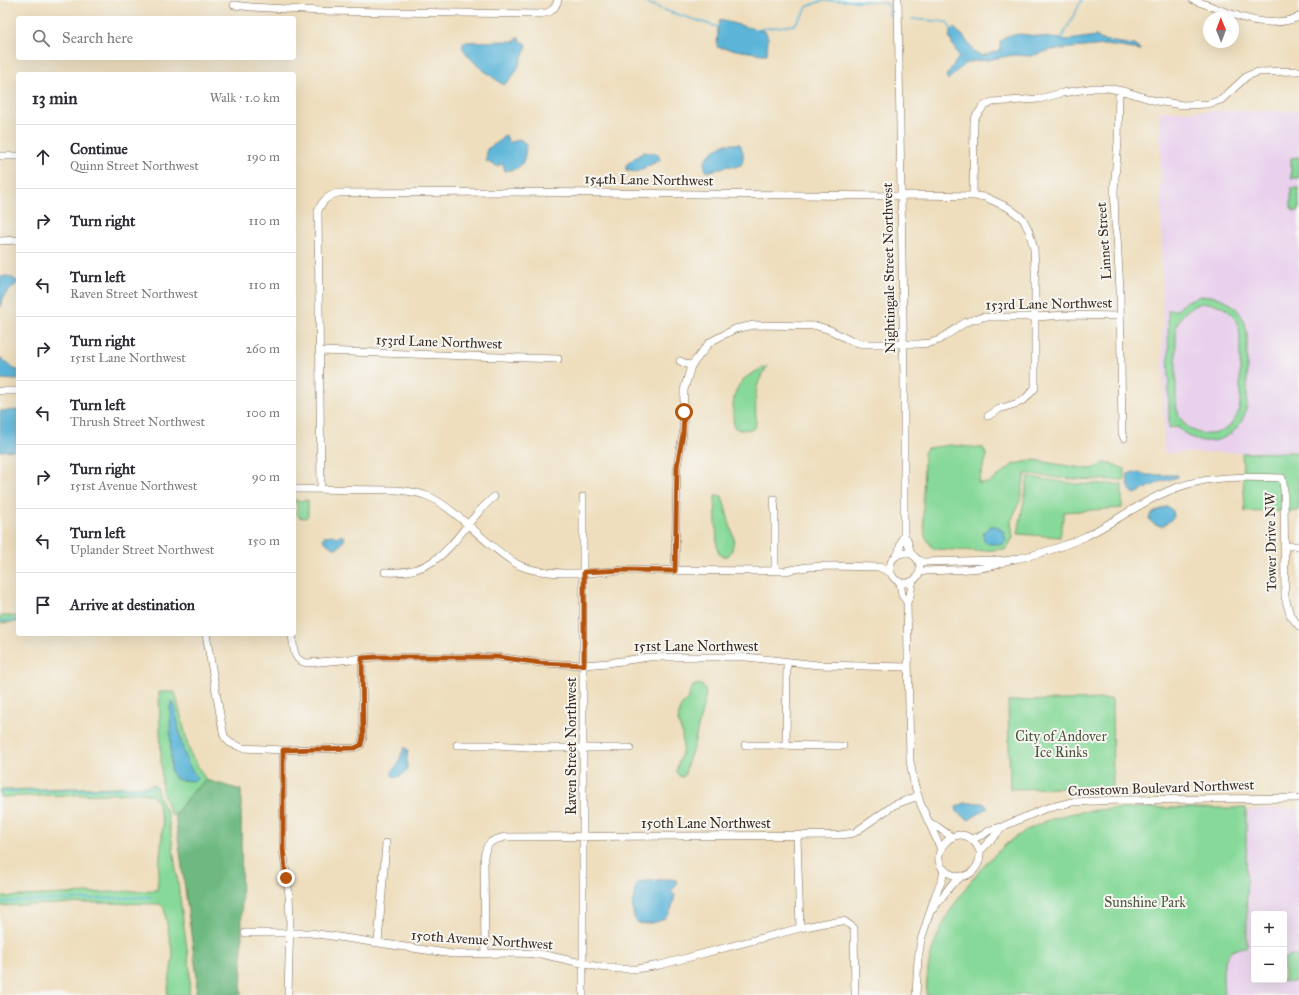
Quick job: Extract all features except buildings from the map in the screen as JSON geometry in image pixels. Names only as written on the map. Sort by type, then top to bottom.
[{"type":"street","points":[[234,5],[348,12],[481,14],[549,13],[553,11],[558,0]]},
{"type":"street","name":"Nightingale Street Northwest","points":[[891,562],[898,554],[904,536],[898,0]]},
{"type":"street","points":[[1193,0],[1249,20],[1277,22],[1293,20],[1299,17]]},
{"type":"street","points":[[973,196],[974,121],[980,110],[992,102],[1039,99],[1077,90],[1108,88],[1156,101],[1182,105],[1208,104],[1221,100],[1247,76],[1258,72],[1299,71]]},
{"type":"street","name":"Linnet Street","points":[[1119,91],[1118,142],[1114,191],[1120,316],[1122,433],[1124,438]]},
{"type":"street","points":[[0,156],[16,156]]},
{"type":"street","name":"154th Lane Northwest","points":[[320,351],[318,211],[320,204],[326,198],[330,195],[338,193],[901,195],[986,197],[1009,208],[1023,219],[1029,231],[1034,249],[1036,317],[1035,388],[1025,399],[1018,403],[999,409],[988,416]]},
{"type":"street","points":[[0,241],[16,240]]},
{"type":"street","name":"153rd Lane Northwest","points":[[691,366],[710,342],[735,329],[754,326],[817,326],[830,330],[851,341],[862,344],[923,344],[939,340],[966,322],[983,317],[1036,317],[1065,315],[1120,316]]},
{"type":"street","points":[[320,351],[321,489]]},
{"type":"street","name":"153rd Lane Northwest","points":[[320,351],[558,359]]},
{"type":"street","points":[[675,571],[677,466],[683,434],[684,390],[691,366],[680,361]]},
{"type":"street","points":[[0,391],[16,391]]},
{"type":"street","name":"Tower Drive NW","points":[[1005,561],[1046,552],[1083,538],[1150,499],[1196,482],[1217,479],[1282,478],[1284,489],[1285,597],[1290,615],[1299,626]]},
{"type":"street","points":[[296,489],[397,490],[420,494],[441,504],[503,555],[520,566],[536,571],[785,571],[821,566],[879,567],[891,573],[900,582],[904,583],[913,580]]},
{"type":"street","points":[[385,572],[409,572],[430,564],[447,550],[479,510],[494,497]]},
{"type":"street","name":"Raven Street Northwest","points":[[583,497],[584,995]]},
{"type":"street","points":[[774,499],[775,571]]},
{"type":"street","name":"Nightingale Street Northwest","points":[[904,536],[907,539],[911,554],[918,560]]},
{"type":"street","points":[[1284,546],[1299,546]]},
{"type":"street","points":[[898,554],[911,554]]},
{"type":"street","points":[[918,560],[923,562],[1005,561]]},
{"type":"street","points":[[918,560],[921,567],[920,572],[913,580],[911,596],[907,602],[910,761],[914,783],[930,823],[931,830],[941,849],[948,840],[953,837],[960,836],[971,839],[980,851]]},
{"type":"street","points":[[920,572],[980,568],[1001,564],[1005,561]]},
{"type":"street","points":[[879,567],[882,564],[891,562],[891,573]]},
{"type":"street","points":[[900,582],[902,595],[907,602]]},
{"type":"street","points":[[206,636],[224,736],[230,743],[243,748],[283,750],[355,748],[361,745],[363,737],[362,658]]},
{"type":"street","name":"151st Lane Northwest","points":[[292,636],[295,656],[302,663],[376,657],[498,657],[541,663],[584,665],[649,657],[746,658],[818,665],[908,667]]},
{"type":"street","points":[[786,662],[786,746]]},
{"type":"street","points":[[457,746],[495,745],[584,749],[630,748]]},
{"type":"street","points":[[745,745],[843,746]]},
{"type":"street","points":[[283,750],[283,849],[289,895],[290,933],[288,995]]},
{"type":"street","name":"150th Lane Northwest","points":[[485,953],[484,857],[487,846],[494,839],[505,837],[840,835],[854,833],[894,805],[918,796]]},
{"type":"street","name":"Crosstown Boulevard Northwest","points":[[971,839],[1044,809],[1086,801],[1299,798]]},
{"type":"street","points":[[930,823],[939,827],[953,837]]},
{"type":"street","name":"Crosstown Boulevard Northwest","points":[[931,911],[952,884],[962,876],[975,870],[979,864],[980,851],[1004,826]]},
{"type":"street","points":[[797,836],[800,928]]},
{"type":"street","points":[[378,943],[386,843]]},
{"type":"street","name":"Crosstown Boulevard Northwest","points":[[916,995],[920,949],[935,896],[942,880],[944,869],[939,857],[941,849]]},
{"type":"street","points":[[944,869],[949,874],[962,876]]},
{"type":"street","name":"150th Avenue Northwest","points":[[245,933],[311,933],[453,954],[541,954],[584,964],[619,969],[636,969],[660,965],[800,928],[844,921],[854,928],[855,995]]},
{"type":"shaded area","points":[[1160,111],[1299,111],[1299,452],[1164,453]]},
{"type":"shaded area","points":[[1260,809],[1299,809],[1299,995],[1224,995],[1223,970],[1226,957],[1238,947],[1247,947],[1247,811]]},
{"type":"green space","points":[[1299,157],[1299,178],[1291,178],[1291,158]]},
{"type":"green space","points":[[1291,188],[1299,188],[1299,211],[1293,211],[1293,208],[1291,208]]},
{"type":"green space","points":[[1201,296],[1210,296],[1225,300],[1237,310],[1245,324],[1247,333],[1247,403],[1244,416],[1238,426],[1230,434],[1221,439],[1210,441],[1199,440],[1188,435],[1178,427],[1169,428],[1168,310],[1177,310],[1187,301]],"holes":[[[1202,303],[1216,304],[1227,310],[1236,320],[1240,334],[1240,403],[1236,417],[1229,426],[1219,432],[1208,434],[1197,432],[1187,426],[1179,416],[1176,402],[1176,326],[1180,318],[1189,309]]]},
{"type":"green space","points":[[768,366],[759,380],[757,387],[756,425],[753,429],[739,430],[734,427],[733,413],[734,399],[738,386],[748,376]]},
{"type":"green space","points":[[950,445],[983,448],[987,456],[978,483],[989,483],[1014,464],[1035,460],[1091,469],[1108,462],[1125,469],[1125,480],[1075,479],[1025,474],[1020,501],[1011,521],[1013,538],[1006,549],[979,551],[933,549],[925,536],[923,511],[924,453],[927,448]]},
{"type":"green space","points":[[1299,452],[1299,511],[1245,512],[1242,453]]},
{"type":"green space","points":[[1028,477],[1077,484],[1122,484],[1122,508],[1064,512],[1060,537],[1018,534]]},
{"type":"green space","points":[[715,496],[722,496],[734,539],[732,550],[728,556],[719,554],[717,547]]},
{"type":"green space","points":[[296,500],[298,501],[308,500],[308,515],[306,518],[299,517]]},
{"type":"green space","points":[[0,616],[16,616],[16,622],[0,623]]},
{"type":"green space","points":[[700,684],[705,688],[706,694],[694,745],[683,777],[679,776],[676,771],[683,749],[682,733],[678,721],[680,708],[688,698],[693,686]]},
{"type":"green space","points":[[159,692],[175,692],[190,753],[206,780],[191,793],[175,815],[171,815],[162,791]]},
{"type":"green space","name":"City of Andover Ice Rinks","points":[[1112,699],[1113,787],[1010,789],[1008,701]]},
{"type":"green space","points":[[206,780],[241,790],[241,995],[196,995],[197,978],[175,815],[191,793]]},
{"type":"green space","points":[[153,784],[157,788],[158,795],[167,813],[171,834],[190,970],[189,995],[167,995],[173,956],[164,908],[160,904],[90,903],[0,906],[0,897],[157,890],[163,824],[157,801],[151,795],[142,793],[0,797],[0,790],[149,786]]},
{"type":"green space","name":"Sunshine Park","points":[[1139,808],[1246,808],[1247,947],[1238,948],[1231,952],[1227,957],[1223,971],[1224,995],[926,995],[930,959],[935,943],[950,910],[972,880],[996,853],[1019,835],[1049,820],[1065,815],[1097,810]]},
{"type":"green space","points":[[1291,955],[1299,956],[1299,979],[1293,982],[1287,982],[1287,957]]},
{"type":"water","points":[[720,20],[766,32],[768,38],[767,54],[717,47],[718,27]]},
{"type":"water","points":[[954,28],[963,36],[975,53],[982,56],[1000,50],[1000,42],[1006,36],[1020,34],[1068,40],[1096,36],[1102,40],[1134,45],[1141,50],[1105,45],[1051,50],[1031,56],[1014,55],[975,61],[964,64],[948,80],[946,76],[959,57],[949,37],[951,30]]},
{"type":"water","points":[[518,36],[520,41],[526,43],[527,45],[521,62],[512,78],[503,85],[475,63],[462,47],[464,42],[516,41]]},
{"type":"water","points":[[506,135],[509,143],[520,139],[526,144],[524,159],[520,166],[505,171],[503,164],[497,166],[486,161],[487,149],[500,141],[503,136]]},
{"type":"water","points":[[724,144],[740,144],[743,154],[741,165],[735,167],[728,166],[707,172],[705,167],[706,159],[712,152]]},
{"type":"water","points":[[644,152],[658,154],[660,160],[636,172],[626,170],[626,165]]},
{"type":"water","points":[[7,276],[13,278],[16,280],[16,285],[5,294],[0,307],[0,277]]},
{"type":"water","points":[[0,357],[16,370],[16,380],[0,379]]},
{"type":"water","points":[[16,410],[16,450],[0,451],[0,411]]},
{"type":"water","points":[[1134,472],[1148,475],[1178,475],[1178,477],[1160,482],[1135,494],[1128,486],[1127,480],[1128,474]]},
{"type":"water","points":[[1165,507],[1169,507],[1173,511],[1174,517],[1163,526],[1153,524],[1149,518],[1151,514]]},
{"type":"water","points":[[990,526],[996,526],[1003,531],[1006,540],[1003,544],[990,544],[984,541],[983,533]]},
{"type":"water","points":[[333,535],[337,537],[344,536],[345,539],[338,548],[331,547],[323,539],[324,536]]},
{"type":"water","points":[[171,702],[173,702],[175,707],[180,737],[186,758],[197,779],[194,781],[179,780],[174,778],[171,771]]},
{"type":"water","points":[[404,748],[408,750],[407,771],[400,776],[393,776],[391,773],[397,766]]},
{"type":"water","points":[[965,803],[983,803],[988,807],[969,820],[957,812],[956,807]]},
{"type":"water","points":[[667,879],[676,880],[677,884],[671,892],[675,895],[669,914],[657,922],[641,924],[636,921],[633,913],[633,902],[635,890],[639,882]]},
{"type":"waterway","points":[[640,0],[667,11],[718,27]]},
{"type":"waterway","points":[[753,30],[794,25],[807,7],[822,1],[836,0],[885,3],[889,5],[889,16]]},
{"type":"waterway","points":[[1060,41],[1082,0]]},
{"type":"waterway","points":[[912,19],[947,22],[952,31]]},
{"type":"waterway","points":[[0,621],[16,620]]},
{"type":"waterway","points":[[0,792],[155,788]]},
{"type":"waterway","points":[[0,902],[151,897]]},
{"type":"route","points":[[286,878],[283,849],[283,750],[355,748],[361,745],[363,737],[362,658],[510,657],[541,663],[584,665],[584,572],[624,570],[675,571],[677,466],[683,434],[684,412]]}]
